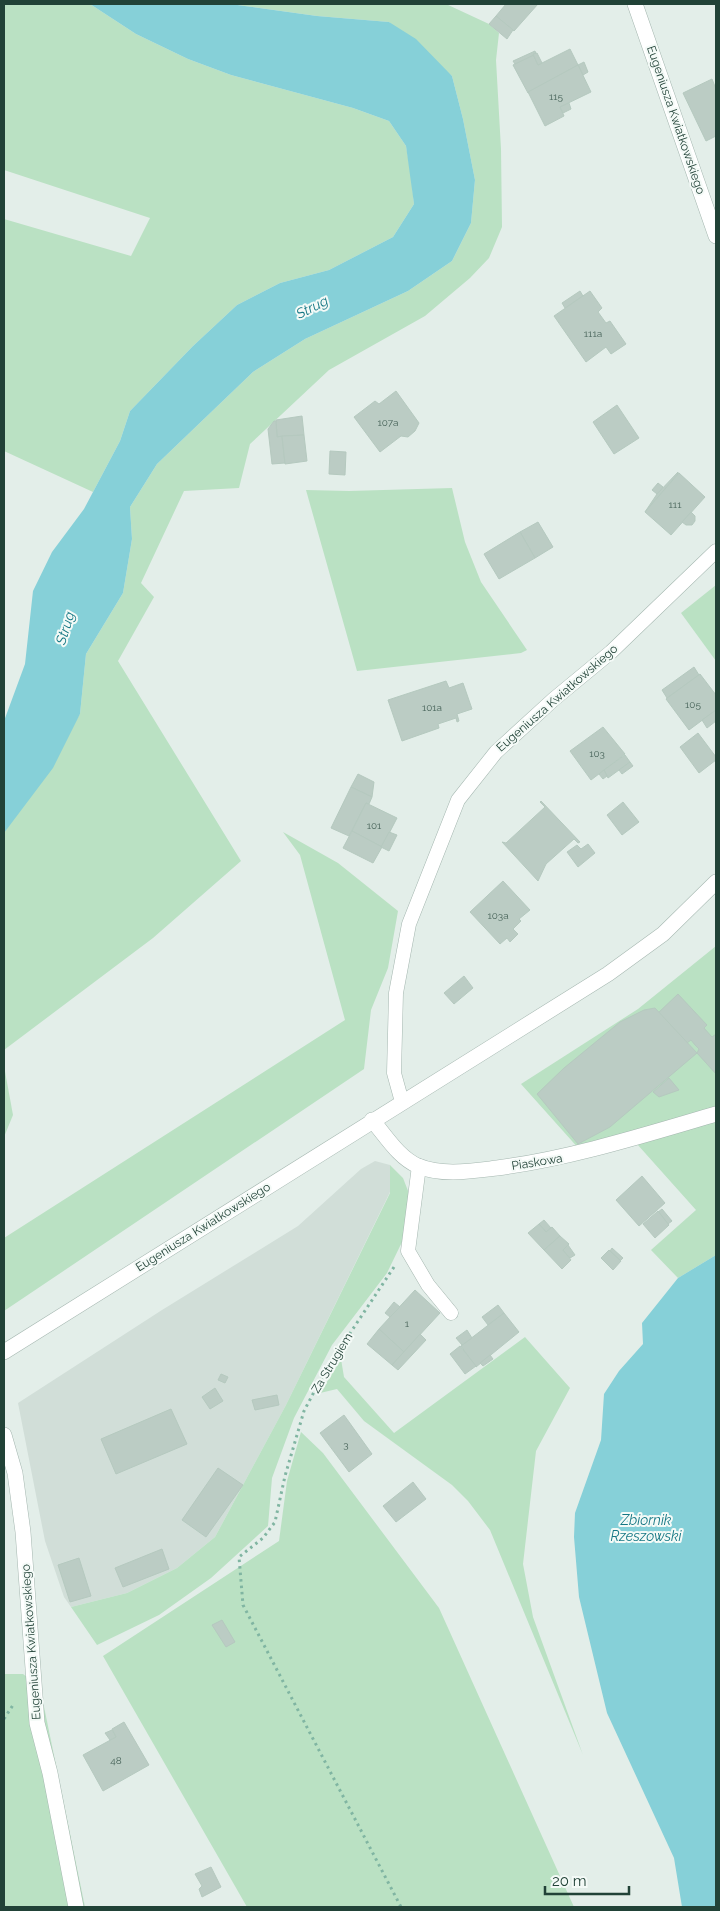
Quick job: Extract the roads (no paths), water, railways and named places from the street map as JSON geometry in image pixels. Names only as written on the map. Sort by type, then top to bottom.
[{"type":"street","name":"Eugeniusza Kwiatkowskiego","points":[[635,4],[716,236]]},
{"type":"street","name":"Eugeniusza Kwiatkowskiego","points":[[4,1352],[608,974],[663,934],[716,882]]},
{"type":"street","name":"Piaskowa","points":[[372,1120],[403,1157],[419,1166],[443,1172],[470,1172],[536,1163],[573,1155],[716,1114]]},
{"type":"street","name":"Eugeniusza Kwiatkowskiego","points":[[4,1435],[15,1473],[23,1532],[37,1723],[52,1781],[76,1907]]},
{"type":"lane","name":"Eugeniusza Kwiatkowskiego","points":[[402,1102],[394,1073],[396,993],[409,924],[458,800],[496,752],[554,699],[611,652],[716,550]]},
{"type":"lane","points":[[419,1166],[408,1251],[428,1285],[451,1314]]},
{"type":"water","name":"Strug","points":[[90,4],[230,4],[317,16],[389,22],[416,39],[452,76],[475,180],[471,223],[452,261],[408,291],[305,339],[253,372],[157,464],[130,507],[132,539],[123,593],[86,654],[80,714],[53,768],[4,833],[4,721],[25,664],[33,591],[52,552],[84,509],[120,441],[130,411],[193,346],[237,305],[280,283],[329,270],[393,237],[414,204],[406,146],[389,121],[353,108],[231,75],[188,59],[136,34]]},
{"type":"water","name":"Zbiornik Rzeszowski","points":[[716,1255],[716,1907],[682,1907],[674,1858],[607,1713],[579,1597],[574,1537],[575,1513],[601,1440],[604,1394],[619,1371],[643,1344],[642,1323],[678,1278]]}]
